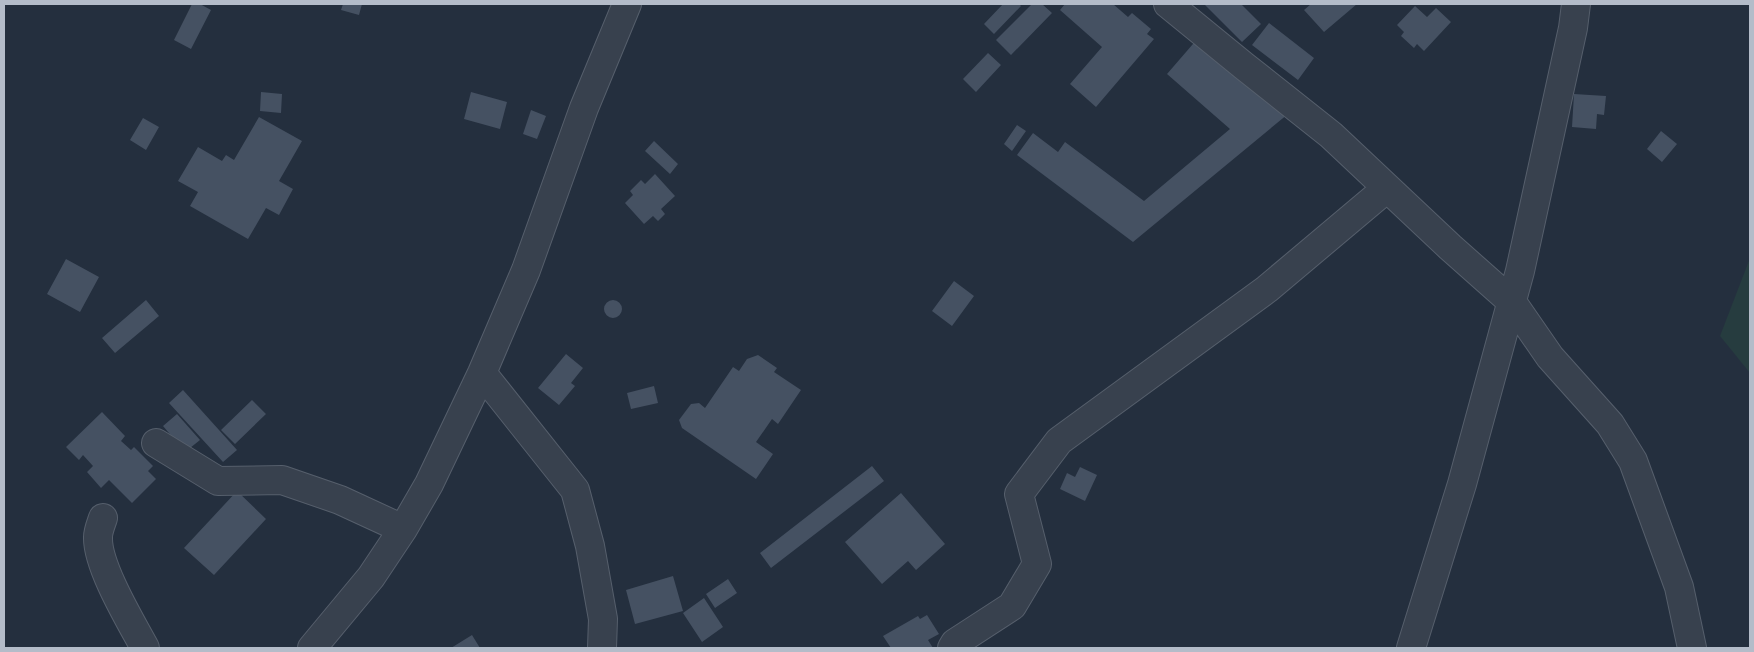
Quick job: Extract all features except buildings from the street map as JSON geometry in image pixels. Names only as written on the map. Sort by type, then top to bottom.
[{"type":"street","points":[[312,648],[371,577],[403,529],[429,484],[482,373],[526,270],[584,108],[626,4]]},
{"type":"street","points":[[1168,4],[1331,135],[1450,247],[1512,302],[1550,357],[1610,424],[1633,461],[1679,587],[1692,648]]},
{"type":"street","points":[[1411,648],[1462,484],[1520,271],[1573,28],[1576,4]]},
{"type":"street","points":[[952,648],[955,643],[1012,606],[1037,564],[1019,494],[1059,441],[1267,289],[1387,188]]},
{"type":"street","points":[[482,373],[575,490],[590,546],[603,619],[602,648]]},
{"type":"street","points":[[156,444],[218,481],[282,480],[340,500],[403,529]]},
{"type":"street","points":[[103,518],[98,537],[101,558],[116,594],[145,648]]},
{"type":"green space","points":[[1750,258],[1750,373],[1720,336]]}]
